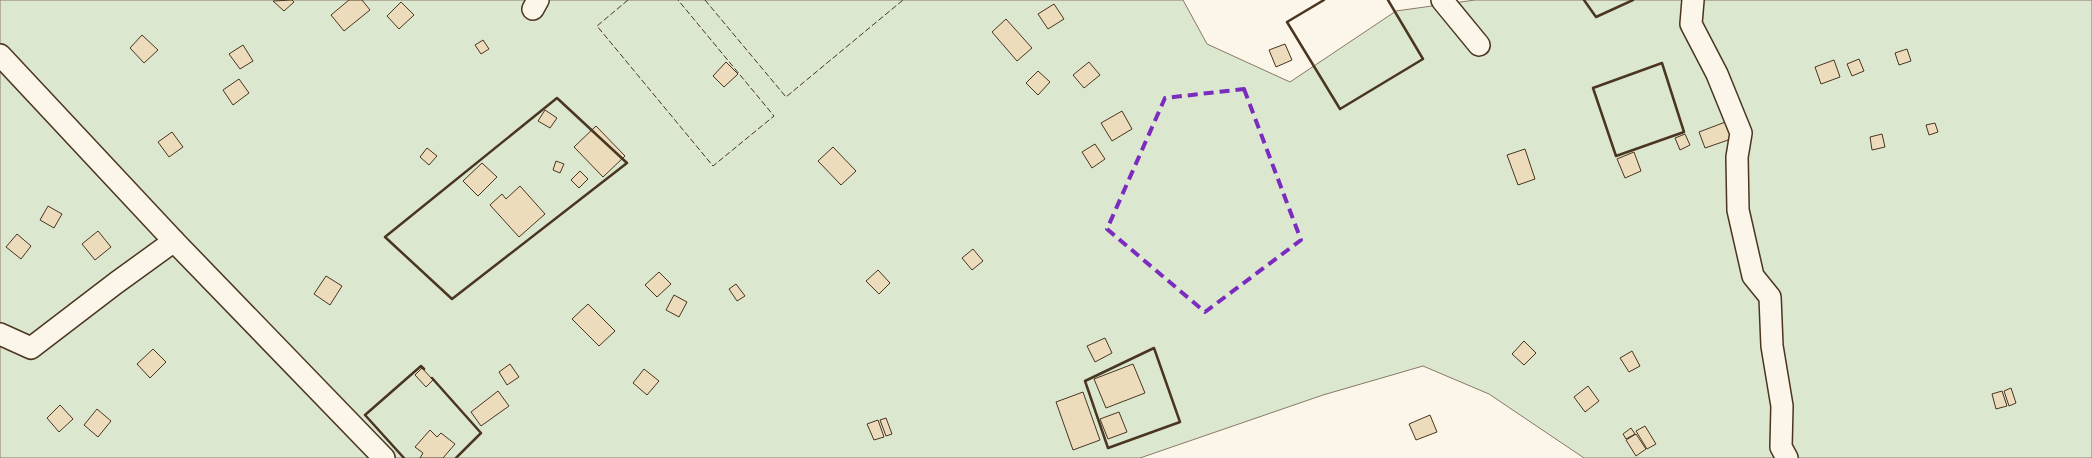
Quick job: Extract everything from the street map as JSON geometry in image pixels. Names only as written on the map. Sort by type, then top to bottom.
[{"type":"street","points":[[1442,0],[1479,45]]},
{"type":"street","points":[[1693,0],[1691,24],[1717,74],[1741,133],[1737,157],[1738,210],[1753,276],[1770,297],[1772,346],[1782,406],[1781,447],[1787,458]]},
{"type":"street","points":[[0,54],[174,241],[384,458]]},
{"type":"street","points":[[0,334],[31,348],[174,241]]},
{"type":"highlighted area","points":[[1244,89],[1301,240],[1205,312],[1107,229],[1165,98]]},
{"type":"green space","points":[[0,0],[1183,0],[1207,44],[1290,82],[1396,11],[1475,0],[2092,0],[2092,458],[1584,458],[1489,394],[1423,366],[1323,395],[1140,458],[0,458]]},
{"type":"building","points":[[292,0],[294,2],[284,11],[273,1]]},
{"type":"building","points":[[349,0],[362,0],[370,10],[344,31],[331,15]]},
{"type":"building","points":[[401,2],[414,15],[399,29],[387,16]]},
{"type":"building","points":[[1054,4],[1064,19],[1048,29],[1038,14]]},
{"type":"building","points":[[1006,19],[1032,48],[1017,61],[992,32]]},
{"type":"building","points":[[142,35],[158,50],[144,63],[130,48]]},
{"type":"building","points":[[483,40],[489,49],[481,54],[475,45]]},
{"type":"building","points":[[1285,44],[1292,60],[1276,67],[1269,50]]},
{"type":"building","points":[[243,45],[253,61],[240,69],[229,54]]},
{"type":"building","points":[[1907,49],[1911,61],[1899,65],[1895,53]]},
{"type":"building","points":[[1859,59],[1864,71],[1852,76],[1847,64]]},
{"type":"building","points":[[1834,60],[1840,77],[1821,84],[1815,67]]},
{"type":"building","points":[[726,62],[738,74],[724,87],[713,76]]},
{"type":"building","points":[[1089,62],[1100,75],[1084,88],[1073,75]]},
{"type":"building","points":[[1038,71],[1050,82],[1038,95],[1026,83]]},
{"type":"building","points":[[239,79],[249,93],[233,105],[223,90]]},
{"type":"building","points":[[545,110],[557,118],[550,128],[538,121]]},
{"type":"building","points":[[1122,111],[1132,129],[1112,141],[1101,123]]},
{"type":"building","points":[[1728,121],[1734,138],[1705,148],[1699,132]]},
{"type":"building","points":[[1935,123],[1938,132],[1929,135],[1926,125]]},
{"type":"building","points":[[596,126],[625,156],[603,177],[574,147]]},
{"type":"building","points":[[172,132],[183,147],[169,157],[158,142]]},
{"type":"building","points":[[1685,134],[1690,145],[1680,150],[1675,138]]},
{"type":"building","points":[[1882,134],[1885,147],[1872,150],[1870,137]]},
{"type":"building","points":[[1095,144],[1105,159],[1092,168],[1082,152]]},
{"type":"building","points":[[833,147],[856,171],[841,185],[818,161]]},
{"type":"building","points":[[427,148],[437,156],[429,165],[420,157]]},
{"type":"building","points":[[1525,149],[1535,179],[1518,185],[1507,155]]},
{"type":"building","points":[[1634,152],[1641,171],[1625,178],[1617,159]]},
{"type":"building","points":[[556,161],[564,164],[560,173],[553,170]]},
{"type":"building","points":[[482,163],[497,177],[478,196],[463,181]]},
{"type":"building","points":[[580,171],[588,179],[579,188],[571,180]]},
{"type":"building","points":[[520,186],[545,214],[519,237],[490,205],[502,194],[506,199]]},
{"type":"building","points":[[48,206],[62,214],[54,228],[40,220]]},
{"type":"building","points":[[98,231],[111,247],[95,260],[82,244]]},
{"type":"building","points":[[17,234],[31,246],[21,259],[6,247]]},
{"type":"building","points":[[973,249],[983,261],[972,270],[962,258]]},
{"type":"building","points":[[878,270],[890,283],[879,294],[866,281]]},
{"type":"building","points":[[659,272],[671,284],[657,297],[645,285]]},
{"type":"building","points":[[326,276],[342,286],[330,305],[314,294]]},
{"type":"building","points":[[736,284],[745,296],[737,301],[729,289]]},
{"type":"building","points":[[674,295],[687,302],[679,317],[666,310]]},
{"type":"building","points":[[588,304],[615,331],[599,346],[572,319]]},
{"type":"building","points":[[1105,338],[1112,353],[1095,362],[1087,346]]},
{"type":"building","points":[[1524,341],[1536,353],[1524,365],[1512,354]]},
{"type":"building","points":[[153,349],[166,362],[150,378],[137,364]]},
{"type":"building","points":[[1632,351],[1640,366],[1629,372],[1620,358]]},
{"type":"building","points":[[510,364],[519,377],[507,385],[499,372]]},
{"type":"building","points":[[1133,364],[1145,393],[1106,408],[1094,379]]},
{"type":"building","points":[[422,368],[433,380],[426,387],[415,375]]},
{"type":"building","points":[[644,369],[659,381],[647,395],[633,383]]},
{"type":"building","points":[[1588,386],[1599,401],[1585,412],[1574,397]]},
{"type":"building","points":[[2011,388],[2016,403],[2009,406],[2004,391]]},
{"type":"building","points":[[498,391],[509,406],[481,426],[471,412]]},
{"type":"building","points":[[2002,391],[2007,406],[1996,409],[1992,394]]},
{"type":"building","points":[[1083,392],[1100,440],[1073,450],[1056,402]]},
{"type":"building","points":[[60,405],[73,419],[59,432],[47,418]]},
{"type":"building","points":[[97,409],[111,421],[98,437],[84,425]]},
{"type":"building","points":[[1119,412],[1127,432],[1108,439],[1100,419]]},
{"type":"building","points":[[1430,415],[1437,432],[1416,440],[1409,424]]},
{"type":"building","points":[[886,418],[892,434],[886,436],[880,420]]},
{"type":"building","points":[[878,420],[884,437],[874,440],[867,424]]},
{"type":"building","points":[[1645,426],[1656,444],[1647,449],[1636,431]]},
{"type":"building","points":[[1631,428],[1635,434],[1626,439],[1623,434]]},
{"type":"building","points":[[430,430],[437,437],[441,433],[455,444],[443,458],[420,458],[423,453],[415,447]]},
{"type":"building","points":[[1636,434],[1646,449],[1636,456],[1626,440]]},
{"type":"fence","points":[[628,0],[597,26],[713,166],[774,116],[678,0]]},
{"type":"fence","points":[[705,0],[786,97],[903,0]]},
{"type":"wall","points":[[1324,0],[1287,22],[1340,109],[1423,59],[1388,0]]},
{"type":"wall","points":[[1584,0],[1596,17],[1633,0]]},
{"type":"wall","points":[[1662,63],[1684,132],[1616,156],[1593,88],[1662,63]]},
{"type":"wall","points":[[557,98],[627,163],[452,299],[385,237],[557,98]]},
{"type":"wall","points":[[1154,348],[1180,422],[1108,448],[1085,381],[1154,348]]},
{"type":"wall","points":[[404,458],[365,415],[421,366],[424,369]]},
{"type":"wall","points":[[432,378],[481,433],[456,458]]}]
